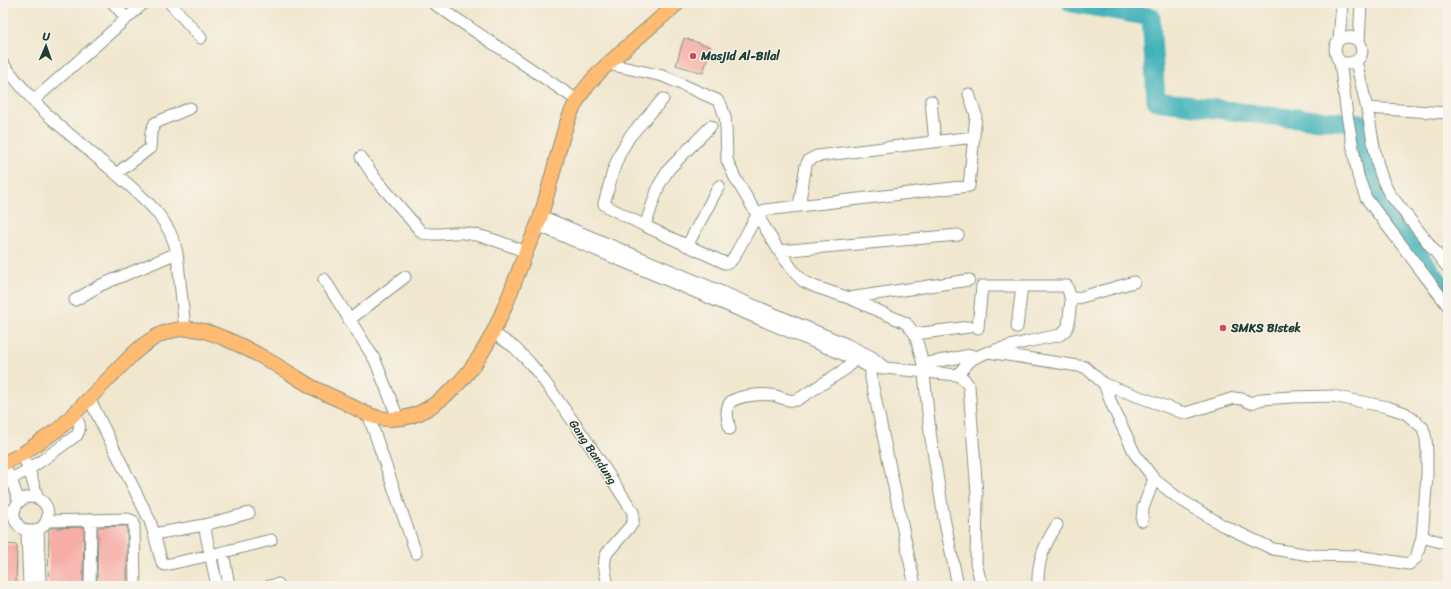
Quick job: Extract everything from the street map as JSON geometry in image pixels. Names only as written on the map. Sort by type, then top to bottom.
[{"type":"main road","points":[[3,464],[22,454],[60,428],[142,346],[155,337],[174,330],[196,330],[217,335],[236,343],[272,361],[313,387],[379,418],[404,418],[418,414],[431,407],[453,390],[484,351],[493,333],[539,220],[568,118],[577,100],[599,72],[678,3]]},
{"type":"street","points":[[113,3],[126,18]]},
{"type":"street","points":[[33,101],[144,3]]},
{"type":"street","points":[[170,3],[201,38]]},
{"type":"street","points":[[433,3],[577,100]]},
{"type":"street","points":[[1342,3],[1339,40],[1334,49],[1340,62],[1347,115],[1358,176],[1366,198],[1448,306]]},
{"type":"street","points":[[1340,62],[1352,64],[1356,62],[1362,52],[1362,46],[1359,41],[1361,3]]},
{"type":"street","points":[[1339,40],[1349,36],[1359,41]]},
{"type":"street","points":[[1356,62],[1367,108],[1378,168],[1382,180],[1388,193],[1448,268]]},
{"type":"street","points":[[3,64],[33,101],[141,194],[167,226],[175,243],[177,253],[185,329]]},
{"type":"street","points":[[608,64],[663,76],[717,100],[721,105],[725,117],[727,160],[735,178],[779,252],[795,273],[803,281],[816,287],[849,298],[906,323],[916,334],[923,368],[930,432],[944,518],[958,586]]},
{"type":"street","points":[[663,99],[630,136],[620,153],[613,171],[604,204],[645,226],[725,263],[730,262],[734,257],[757,215],[766,210],[969,186],[976,115],[969,94]]},
{"type":"street","points":[[930,101],[935,142]]},
{"type":"street","points":[[116,174],[150,148],[150,132],[155,123],[190,108]]},
{"type":"street","points":[[1367,108],[1448,113]]},
{"type":"street","points":[[645,226],[659,185],[670,169],[711,126]]},
{"type":"street","points":[[799,206],[806,165],[809,160],[817,156],[974,137]]},
{"type":"street","points":[[360,157],[375,178],[422,233],[431,235],[463,233],[475,235],[495,240],[526,252]]},
{"type":"street","points":[[687,246],[719,186]]},
{"type":"street","points":[[539,220],[854,359],[871,368],[923,368],[958,375],[964,379],[969,386],[977,500],[976,563],[980,578],[985,586]]},
{"type":"street","points":[[539,220],[846,344],[872,357],[885,368]]},
{"type":"street","points":[[779,252],[958,235]]},
{"type":"street","points":[[75,300],[101,284],[177,253]]},
{"type":"street","points":[[349,320],[405,277]]},
{"type":"street","points":[[324,279],[375,360],[398,418]]},
{"type":"street","points":[[849,298],[969,280]]},
{"type":"street","points":[[1071,300],[1134,282]]},
{"type":"street","points":[[916,334],[974,327],[982,286],[1067,286],[1071,300],[1068,326],[1065,331],[1060,335],[988,352],[972,359],[958,375]]},
{"type":"street","points":[[1017,327],[1022,286]]},
{"type":"street","name":"Gang Bandung","points":[[493,333],[514,347],[539,374],[592,448],[633,512],[633,523],[607,553],[605,558],[604,564],[607,586]]},
{"type":"street","points":[[988,352],[1085,367],[1104,384],[1186,413],[1234,398],[1252,403],[1262,399],[1325,396],[1350,399],[1405,413],[1423,428],[1426,439],[1427,475],[1422,537],[1416,558],[1409,564],[1357,556],[1310,556],[1273,549],[1222,525],[1178,498],[1154,479],[1135,454],[1104,384]]},
{"type":"street","points":[[923,368],[971,355]]},
{"type":"street","points":[[730,429],[727,409],[732,400],[767,394],[789,400],[797,400],[847,368],[854,359]]},
{"type":"street","points":[[871,368],[871,378],[915,586]]},
{"type":"street","points":[[89,398],[150,521],[162,563],[165,565],[271,540]]},
{"type":"street","points":[[368,414],[416,553]]},
{"type":"street","points":[[7,480],[29,469],[77,435],[80,425],[74,415]]},
{"type":"street","points":[[22,454],[29,469],[38,499]]},
{"type":"street","points":[[3,464],[12,508],[16,523],[21,528],[32,531],[43,526],[47,521],[47,508],[44,503],[38,499],[28,497],[12,508]]},
{"type":"street","points":[[1142,521],[1143,508],[1154,479]]},
{"type":"street","points":[[154,534],[204,525],[250,513]]},
{"type":"street","points":[[47,521],[91,519],[128,519],[133,521],[135,586]]},
{"type":"street","points":[[90,586],[91,519]]},
{"type":"street","points":[[204,525],[217,586]]},
{"type":"street","points":[[1038,586],[1038,573],[1046,543],[1057,525]]},
{"type":"street","points":[[29,586],[32,531]]},
{"type":"street","points":[[32,531],[40,586]]},
{"type":"street","points":[[1422,537],[1448,544]]},
{"type":"street","points":[[223,552],[229,586]]},
{"type":"building","name":"Masjid Al-Bilal","points":[[684,38],[711,47],[703,73],[676,65]]},
{"type":"building","points":[[127,526],[127,586],[97,586],[98,527]]},
{"type":"building","points":[[84,527],[83,586],[48,586],[49,528]]},
{"type":"building","points":[[3,544],[17,545],[16,586],[3,586]]},
{"type":"waterway","points":[[1071,3],[1151,17],[1156,101],[1270,116],[1360,123],[1373,193],[1448,294]]},
{"type":"place","name":"Masjid Al-Bilal","points":[[693,56]]},
{"type":"place","name":"SMKS Bistek","points":[[1223,328]]}]
